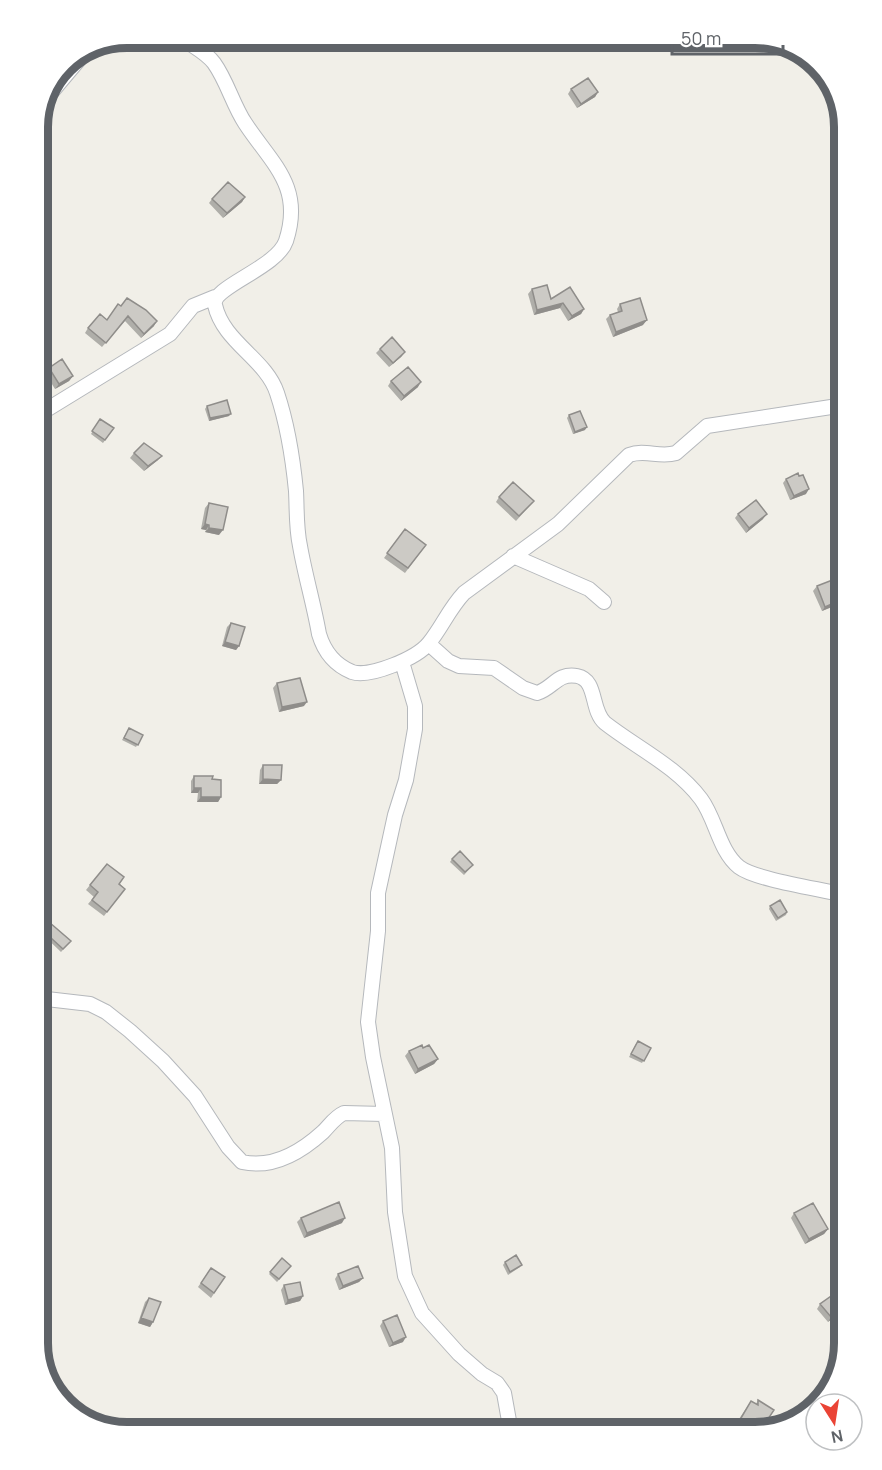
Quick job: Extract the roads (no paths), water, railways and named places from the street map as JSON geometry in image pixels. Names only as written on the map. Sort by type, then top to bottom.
[{"type":"street","points":[[48,409],[170,334],[193,306],[215,297],[266,264],[285,244],[289,227],[290,202],[286,183],[277,165],[245,124],[214,63],[195,48]]},
{"type":"street","points":[[215,297],[216,308],[233,338],[271,378],[278,395],[296,489],[300,545],[323,648],[337,663],[354,673],[402,662],[429,644],[452,605],[513,556],[558,524],[629,455],[639,452],[669,455],[676,453],[707,426],[834,407]]},
{"type":"street","points":[[513,556],[589,589],[604,602]]},
{"type":"street","points":[[429,644],[448,661],[459,666],[494,668],[523,688],[537,693],[564,676],[578,676],[585,679],[592,690],[594,707],[604,722],[664,763],[702,800],[731,857],[740,867],[758,874],[834,893]]},
{"type":"street","points":[[402,662],[416,706],[415,729],[406,780],[395,815],[378,893],[378,931],[368,1022],[392,1148],[395,1212],[405,1276],[412,1296],[423,1313],[459,1354],[482,1374],[497,1383],[504,1393],[509,1422]]},
{"type":"street","points":[[48,999],[90,1004],[106,1012],[130,1031],[163,1061],[195,1096],[228,1147],[242,1162],[265,1165],[287,1156],[322,1133],[338,1116],[344,1113],[384,1114]]}]
